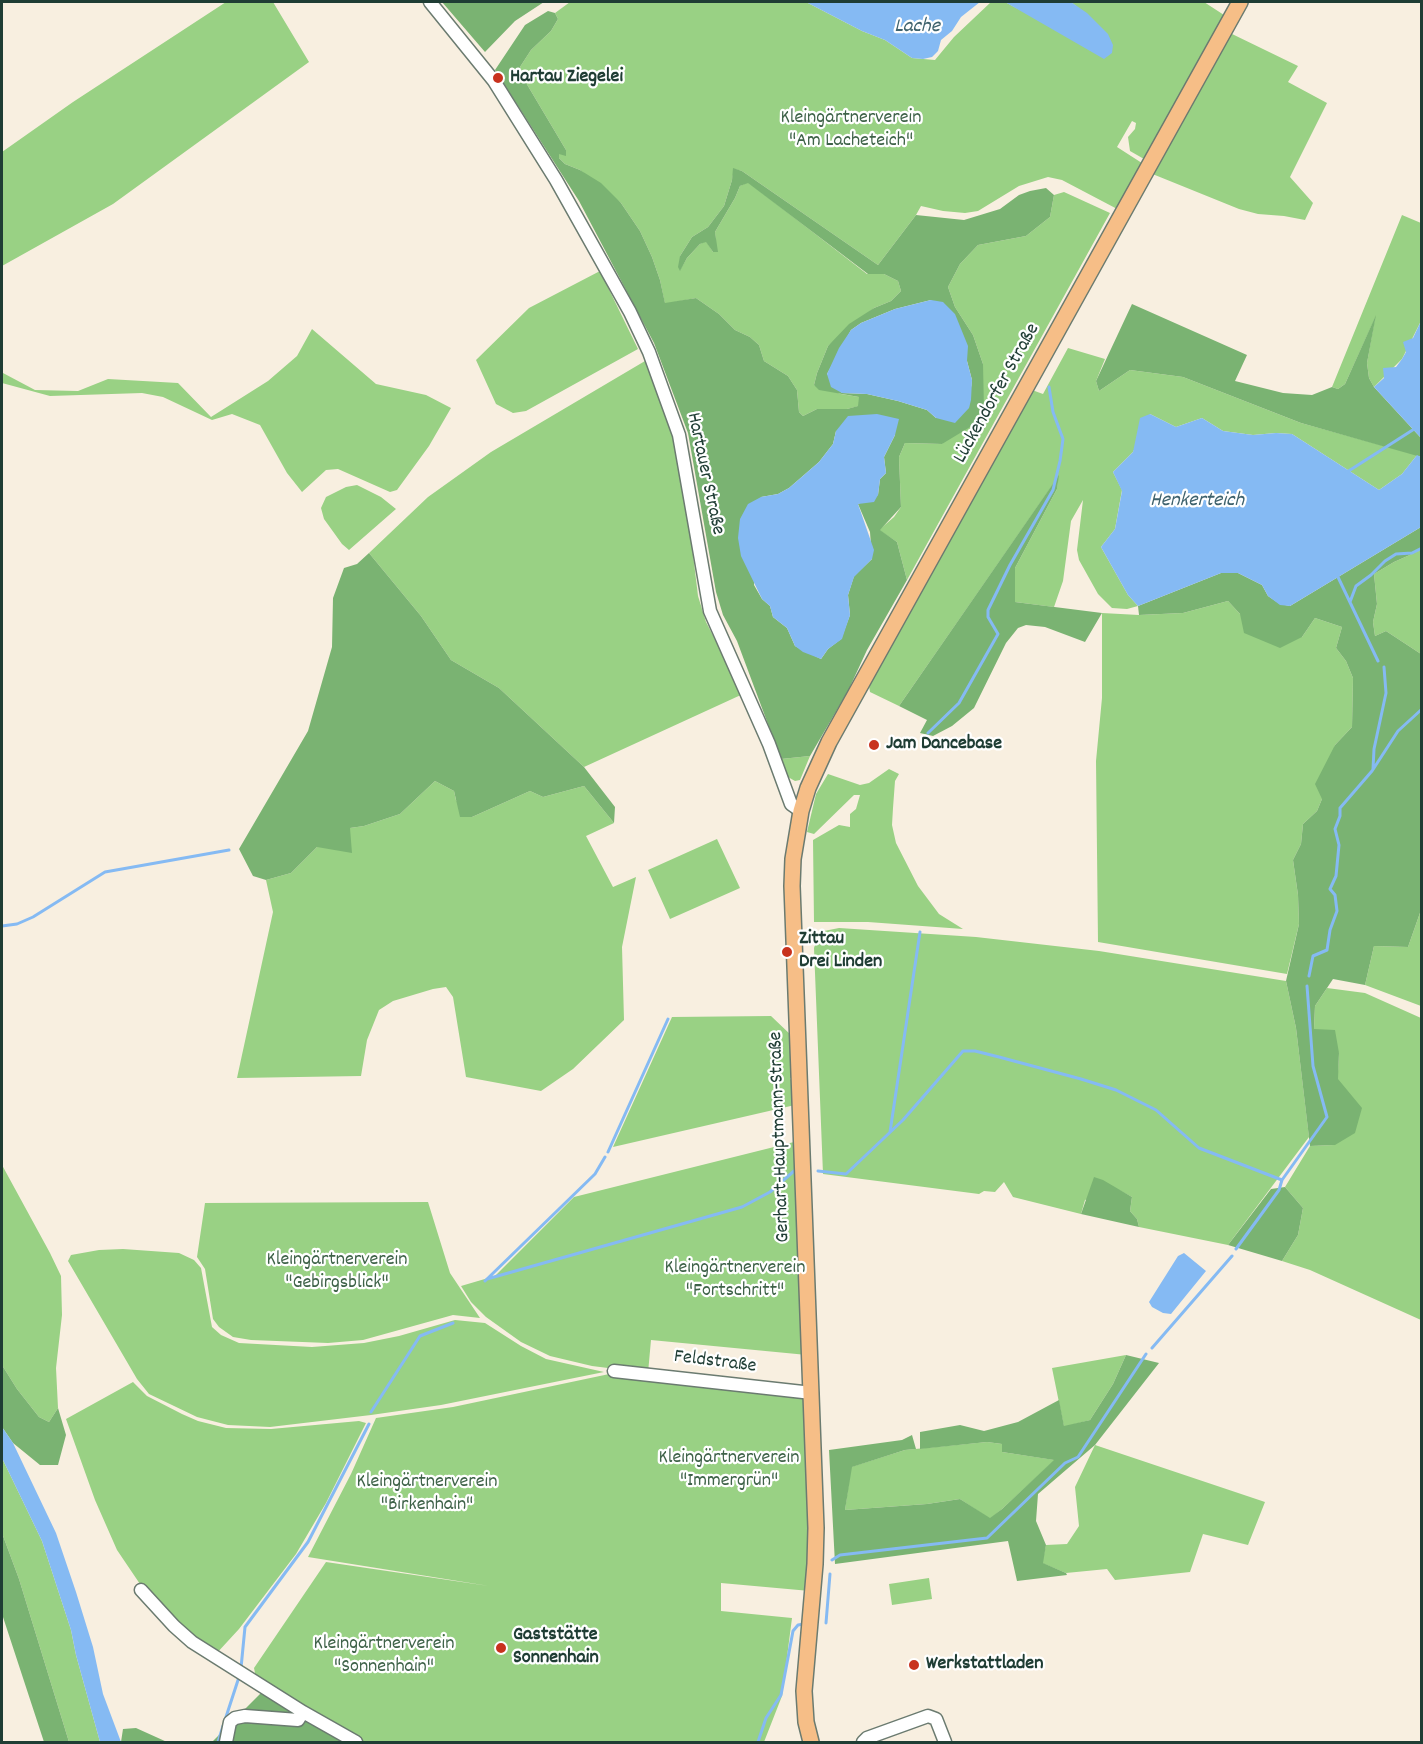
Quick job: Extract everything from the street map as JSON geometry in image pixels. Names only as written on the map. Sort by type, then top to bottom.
[{"type":"main road","name":"Lückendorfer Straße","points":[[801,811],[808,788],[829,742],[1240,2]]},
{"type":"main road","name":"Gerhart-Hauptmann-Straße","points":[[801,811],[793,859],[792,886],[816,1537],[805,1680],[806,1713],[811,1743]]},
{"type":"street","name":"Hartauer Straße","points":[[430,2],[481,63],[575,212],[630,312],[649,352],[679,435],[710,611],[769,744],[791,804],[801,811]]},
{"type":"street","name":"Feldstraße","points":[[614,1371],[812,1393]]},
{"type":"street","points":[[141,1590],[192,1642],[356,1743]]},
{"type":"street","points":[[226,1743],[230,1722],[235,1718],[245,1716],[298,1720],[303,1712]]},
{"type":"street","points":[[863,1743],[867,1738],[928,1716],[936,1719],[945,1743]]},
{"type":"green space","points":[[226,2],[273,2],[309,62],[113,204],[2,266],[2,152],[73,102]]},
{"type":"green space","points":[[442,2],[544,2],[515,21],[485,52]]},
{"type":"green space","name":"Kleingärtnerverein \"Am Lacheteich\"","points":[[570,2],[806,2],[862,31],[885,40],[912,58],[935,60],[954,37],[991,2],[1005,2],[1022,11],[1093,20],[1071,2],[1204,2],[1224,15],[1144,159],[1130,151],[1128,137],[1135,129],[1136,123],[1132,121],[1117,147],[1145,165],[1121,211],[1062,180],[1048,177],[1019,186],[978,211],[965,213],[921,206],[878,265],[742,171],[734,169],[724,206],[708,227],[692,237],[680,256],[680,270],[700,244],[706,241],[713,252],[716,243],[715,232],[740,186],[748,182],[867,274],[884,274],[898,281],[901,291],[891,301],[874,308],[828,346],[817,373],[814,385],[859,397],[859,406],[847,409],[817,409],[803,416],[799,412],[797,390],[788,376],[764,361],[759,345],[750,337],[735,330],[719,314],[696,298],[665,304],[652,257],[640,231],[621,203],[580,170],[565,164],[559,158],[558,154],[566,150],[522,76],[520,67],[531,50],[551,31],[558,19],[555,13]]},
{"type":"green space","points":[[548,11],[555,13],[558,19],[551,31],[531,50],[520,67],[522,76],[566,150],[566,156],[559,154],[559,158],[565,164],[601,183],[621,203],[640,231],[652,257],[665,303],[696,298],[719,314],[735,330],[750,337],[759,345],[764,361],[788,376],[797,390],[799,412],[803,416],[817,409],[847,409],[858,406],[859,397],[819,390],[814,385],[817,373],[828,346],[849,324],[874,308],[891,301],[901,291],[898,281],[884,274],[868,274],[748,183],[740,186],[715,232],[718,252],[713,252],[706,242],[700,244],[687,258],[680,271],[678,267],[680,256],[692,237],[708,227],[724,206],[733,168],[742,171],[878,265],[916,215],[964,220],[1000,209],[1019,195],[1030,191],[1046,188],[1054,195],[1050,217],[1026,236],[978,245],[960,264],[948,287],[955,307],[973,335],[983,364],[984,410],[975,424],[942,444],[905,443],[899,457],[901,507],[880,530],[897,542],[907,580],[867,650],[848,691],[810,756],[781,759],[737,641],[723,615],[716,592],[688,433],[654,343],[579,201],[495,70],[525,25]],"holes":[[[931,300],[967,361],[972,380],[969,408],[936,418],[927,410],[898,401],[867,394],[842,393],[827,374],[851,330],[861,323],[895,309]],[[836,431],[895,435],[884,457],[886,473],[880,479],[878,495],[858,504],[870,532],[872,559],[854,576],[848,595],[850,615],[841,639],[828,649],[821,659],[795,646],[787,628],[773,617],[770,606],[762,599],[754,585],[761,497],[778,494],[789,488],[819,462],[833,444]]]},
{"type":"green space","points":[[1230,33],[1298,66],[1288,82],[1327,103],[1290,177],[1313,203],[1305,220],[1258,214],[1239,209],[1150,173]]},
{"type":"green space","points":[[1064,192],[1110,213],[907,580],[897,542],[879,530],[894,517],[901,507],[899,457],[905,443],[942,444],[983,364],[973,335],[955,307],[948,287],[960,264],[978,245],[1026,236],[1050,217],[1054,195]]},
{"type":"green space","points":[[1402,215],[1421,223],[1421,321],[1402,359],[1374,387],[1369,378],[1367,363],[1375,318],[1345,384],[1338,389],[1332,387]]},
{"type":"green space","points":[[600,271],[638,349],[526,411],[513,413],[496,404],[476,360],[529,308]]},
{"type":"green space","points":[[1132,304],[1247,355],[1235,381],[1283,393],[1312,395],[1332,387],[1338,389],[1345,384],[1376,315],[1367,363],[1369,378],[1374,387],[1421,438],[1421,457],[1301,423],[1183,377],[1130,370],[1099,391],[1096,381]]},
{"type":"green space","points":[[312,329],[376,384],[426,395],[451,408],[429,446],[397,490],[390,492],[338,469],[326,470],[302,492],[287,473],[260,425],[232,414],[212,420],[163,397],[142,393],[50,396],[2,383],[3,373],[35,390],[78,391],[108,379],[178,383],[211,417],[268,381],[297,356]]},
{"type":"green space","points":[[1068,348],[1105,359],[1096,381],[1099,391],[1130,370],[1183,377],[1301,423],[1417,455],[1402,474],[1379,490],[1292,434],[1253,435],[1223,431],[1202,418],[1176,427],[1150,414],[1133,452],[1113,472],[1122,490],[1115,529],[1101,547],[1128,595],[1138,606],[1127,609],[1112,608],[1098,594],[1079,560],[1077,550],[1083,500],[1071,521],[1063,581],[1054,607],[1015,602],[1015,568],[1057,489],[1058,477],[899,706],[870,692],[869,686],[1032,390],[1043,394]]},
{"type":"green space","points":[[645,361],[664,403],[677,454],[688,513],[698,596],[706,622],[743,694],[584,767],[499,688],[451,660],[421,616],[369,553],[428,497],[491,452]]},
{"type":"green space","points":[[1059,475],[1057,489],[1015,568],[1015,602],[1102,613],[1085,642],[1045,627],[1026,625],[1018,628],[1006,643],[974,708],[952,726],[933,736],[920,733],[927,720],[899,706]]},
{"type":"green space","points":[[357,485],[381,497],[396,509],[349,550],[324,519],[321,508],[326,497],[346,487]]},
{"type":"green space","points":[[1421,527],[1421,550],[1374,574],[1377,604],[1373,622],[1375,636],[1386,631],[1421,654],[1421,910],[1408,947],[1374,946],[1365,985],[1333,979],[1315,1006],[1314,1029],[1335,1030],[1339,1053],[1338,1079],[1362,1108],[1355,1133],[1335,1145],[1310,1146],[1296,1028],[1286,981],[1299,924],[1293,860],[1301,844],[1303,824],[1317,811],[1322,799],[1315,784],[1335,745],[1352,727],[1353,678],[1346,661],[1336,648],[1342,627],[1315,618],[1302,637],[1280,648],[1244,633],[1240,614],[1228,601],[1183,613],[1139,615],[1138,606],[1221,573],[1238,573],[1262,585],[1268,596],[1280,604],[1290,606]]},
{"type":"green space","points":[[1421,550],[1421,654],[1386,631],[1375,636],[1373,622],[1377,604],[1374,574]]},
{"type":"green space","points":[[369,553],[421,616],[451,660],[499,688],[584,767],[615,807],[614,823],[584,786],[543,797],[530,791],[472,817],[460,817],[454,791],[435,781],[400,814],[364,826],[350,828],[352,853],[317,847],[291,873],[266,880],[253,876],[239,849],[308,731],[332,647],[333,598],[344,568],[357,564]]},
{"type":"green space","points":[[1228,601],[1240,614],[1302,637],[1315,618],[1342,627],[1336,648],[1346,661],[1353,678],[1352,727],[1335,745],[1322,799],[1317,811],[1303,824],[1301,844],[1293,860],[1299,924],[1287,974],[1098,942],[1096,761],[1102,698],[1102,613],[1139,615],[1183,613]]},
{"type":"green space","points":[[810,756],[800,780],[795,781],[788,777],[781,759]]},
{"type":"green space","points":[[889,769],[899,774],[895,781],[892,825],[896,843],[918,886],[939,914],[963,929],[868,922],[814,922],[813,840],[839,825],[850,827],[850,814],[856,809],[860,795],[854,795],[814,834],[807,832],[816,794],[828,774],[860,785],[869,783]]},
{"type":"green space","points":[[435,781],[454,791],[456,800],[472,817],[530,791],[543,797],[584,786],[614,823],[586,836],[613,887],[636,877],[622,947],[624,1020],[573,1069],[541,1091],[466,1077],[453,997],[446,987],[393,1001],[379,1010],[367,1040],[361,1076],[237,1078],[273,912],[266,880],[291,873],[317,847],[350,828],[364,826],[400,814]]},
{"type":"green space","points":[[717,839],[740,888],[670,919],[648,870]]},
{"type":"green space","points":[[1421,910],[1421,1006],[1365,985],[1374,946],[1408,947]]},
{"type":"green space","points":[[839,928],[976,937],[1099,951],[1286,981],[1296,1028],[1309,1137],[1228,1245],[1139,1227],[1137,1219],[1130,1211],[1132,1197],[1119,1190],[1085,1200],[1081,1214],[1013,1197],[1004,1182],[995,1192],[984,1191],[979,1194],[823,1174],[814,948],[819,932]]},
{"type":"green space","points":[[1327,988],[1365,993],[1421,1018],[1421,1320],[1310,1270],[1282,1261],[1298,1235],[1303,1208],[1285,1187],[1310,1146],[1334,1145],[1339,1053],[1314,1029],[1315,1006]]},
{"type":"green space","points":[[771,1016],[792,1036],[794,1077],[790,1078],[794,1087],[795,1105],[613,1147],[672,1017]]},
{"type":"green space","name":"Kleingärtnerverein \"Fortschritt\"","points":[[794,1142],[807,1355],[651,1340],[648,1373],[592,1366],[550,1356],[521,1342],[486,1317],[471,1302],[461,1286],[495,1276],[574,1197]]},
{"type":"green space","points":[[2,1165],[61,1276],[62,1315],[56,1368],[58,1408],[49,1422],[39,1417],[2,1365]]},
{"type":"green space","points":[[1094,1177],[1132,1197],[1130,1211],[1137,1219],[1139,1227],[1081,1214]]},
{"type":"green space","points":[[1285,1187],[1303,1208],[1298,1235],[1282,1261],[1228,1245],[1271,1189]]},
{"type":"green space","name":"Kleingärtnerverein \"Gebirgsblick\"","points":[[428,1202],[450,1273],[480,1318],[453,1315],[363,1340],[328,1343],[251,1340],[233,1337],[219,1327],[213,1319],[205,1269],[197,1257],[205,1203]]},
{"type":"green space","points":[[123,1249],[179,1253],[194,1260],[201,1268],[212,1327],[221,1335],[239,1343],[312,1347],[364,1343],[455,1320],[485,1323],[546,1359],[604,1372],[441,1405],[371,1415],[270,1427],[228,1425],[197,1417],[149,1394],[137,1379],[68,1261],[71,1255]]},
{"type":"green space","points":[[1126,1355],[1113,1384],[1090,1420],[1064,1427],[1052,1368]]},
{"type":"green space","points":[[1126,1355],[1159,1363],[1095,1445],[1038,1494],[1036,1521],[1046,1545],[1043,1563],[1067,1575],[1017,1581],[1008,1541],[835,1564],[829,1450],[902,1440],[912,1435],[916,1449],[905,1450],[852,1467],[845,1510],[927,1504],[960,1499],[990,1518],[1054,1460],[1002,1452],[1002,1444],[987,1442],[920,1449],[920,1432],[960,1425],[984,1431],[1018,1422],[1059,1400],[1064,1426],[1090,1420],[1113,1384]]},
{"type":"green space","points":[[2,1365],[39,1417],[49,1422],[58,1408],[66,1435],[58,1465],[40,1465],[13,1443],[2,1427]]},
{"type":"green space","points":[[614,1373],[809,1396],[810,1591],[721,1583],[721,1611],[792,1618],[782,1696],[764,1742],[362,1742],[256,1678],[254,1668],[326,1562],[489,1586],[308,1557],[351,1474],[376,1418],[453,1407]]},
{"type":"green space","points":[[133,1382],[147,1396],[182,1414],[198,1421],[226,1428],[271,1429],[359,1421],[366,1423],[326,1503],[296,1554],[239,1629],[216,1654],[178,1624],[142,1587],[117,1550],[95,1500],[66,1419]]},
{"type":"green space","points":[[987,1442],[1002,1444],[1002,1452],[1055,1460],[990,1519],[960,1499],[927,1504],[845,1510],[851,1467],[905,1450]]},
{"type":"green space","points":[[1095,1445],[1265,1502],[1248,1545],[1203,1534],[1190,1572],[1115,1580],[1107,1569],[1066,1573],[1042,1563],[1046,1545],[1067,1544],[1079,1526],[1075,1487]]},
{"type":"green space","points":[[2,1458],[42,1541],[71,1630],[100,1742],[69,1742],[19,1579],[2,1533]]},
{"type":"green space","points":[[2,1533],[19,1579],[69,1742],[44,1742],[2,1614]]},
{"type":"green space","points":[[929,1578],[932,1599],[892,1605],[889,1584]]},
{"type":"green space","points":[[263,1691],[350,1742],[212,1742]]},
{"type":"green space","points":[[136,1728],[167,1742],[121,1742],[123,1729]]},
{"type":"water","name":"Lache","points":[[806,2],[980,2],[961,17],[952,31],[941,40],[938,51],[932,57],[923,59],[912,58],[885,40],[862,31]]},
{"type":"water","points":[[1005,2],[1071,2],[1087,13],[1108,34],[1113,45],[1112,53],[1104,59]]},
{"type":"water","points":[[931,300],[943,302],[955,314],[968,346],[967,361],[972,380],[971,400],[969,408],[955,423],[936,418],[927,410],[898,401],[867,394],[842,393],[831,387],[827,374],[839,348],[851,330],[861,323],[895,309]]},
{"type":"water","points":[[1421,321],[1421,438],[1374,387],[1384,378],[1383,368],[1396,367],[1402,359],[1406,352],[1403,342],[1413,338]]},
{"type":"water","points":[[877,414],[899,419],[895,435],[884,457],[886,473],[880,479],[878,495],[874,502],[858,504],[874,550],[872,559],[854,577],[848,595],[850,615],[842,639],[828,649],[821,659],[795,646],[787,628],[773,617],[770,606],[762,599],[741,556],[738,538],[740,519],[748,504],[789,488],[819,462],[833,444],[836,431],[848,416]]},
{"type":"water","name":"Henkerteich","points":[[1150,414],[1176,427],[1202,418],[1223,431],[1253,435],[1292,434],[1379,490],[1402,474],[1417,455],[1421,457],[1421,527],[1290,606],[1280,605],[1268,596],[1262,585],[1238,573],[1221,573],[1138,606],[1128,595],[1101,547],[1115,529],[1122,491],[1113,472],[1133,452],[1140,418]]},
{"type":"water","points":[[1184,1253],[1206,1271],[1171,1314],[1163,1313],[1152,1307],[1149,1302],[1178,1256]]},
{"type":"water","points":[[2,1427],[13,1443],[56,1533],[93,1647],[103,1694],[121,1742],[100,1742],[71,1630],[42,1541],[2,1458]]},
{"type":"waterway","points":[[928,733],[959,703],[998,634],[988,617],[988,610],[1010,565],[1053,490],[1063,439],[1053,412],[1049,387]]},
{"type":"waterway","points":[[1347,472],[1422,424]]},
{"type":"waterway","points":[[1350,602],[1356,586],[1385,561],[1396,554],[1412,553],[1422,548]]},
{"type":"waterway","points":[[1337,575],[1378,661]]},
{"type":"waterway","points":[[1373,769],[1374,749],[1386,693],[1384,667]]},
{"type":"waterway","points":[[1309,976],[1313,956],[1327,950],[1330,930],[1337,911],[1335,895],[1330,889],[1336,876],[1339,845],[1335,829],[1340,816],[1340,808],[1372,771],[1398,731],[1422,709]]},
{"type":"waterway","points":[[2,926],[17,924],[33,917],[105,872],[229,850]]},
{"type":"waterway","points":[[890,1132],[920,932]]},
{"type":"waterway","points":[[1236,1249],[1279,1190],[1282,1180],[1327,1117],[1313,1066],[1307,986]]},
{"type":"waterway","points":[[608,1152],[668,1019]]},
{"type":"waterway","points":[[818,1171],[846,1174],[903,1120],[963,1051],[975,1051],[1116,1090],[1156,1110],[1199,1148],[1282,1180]]},
{"type":"waterway","points":[[485,1281],[595,1174],[605,1157]]},
{"type":"waterway","points":[[487,1279],[742,1207],[770,1192],[794,1171]]},
{"type":"waterway","points":[[1152,1348],[1232,1256]]},
{"type":"waterway","points":[[371,1412],[420,1336],[453,1323]]},
{"type":"waterway","points":[[832,1560],[840,1555],[987,1538],[1065,1463],[1078,1457],[1146,1354]]},
{"type":"waterway","points":[[241,1668],[245,1627],[308,1542],[369,1424]]},
{"type":"waterway","points":[[826,1623],[830,1574]]},
{"type":"waterway","points":[[758,1742],[766,1718],[781,1695],[793,1631],[798,1625],[804,1624]]},
{"type":"waterway","points":[[225,1720],[240,1674]]},
{"type":"waterway","points":[[218,1742],[223,1726]]},
{"type":"place","name":"Hartau Ziegelei","points":[[498,78]]},
{"type":"place","name":"Jam Dancebase","points":[[874,745]]},
{"type":"place","name":"Zittau Drei Linden","points":[[787,952]]},
{"type":"place","name":"Gaststätte Sonnenhain","points":[[501,1648]]},
{"type":"place","name":"Werkstattladen","points":[[914,1665]]},
{"type":"park label","name":"Kleingärtnerverein \"Immergrün\"","points":[[729,1470]]},
{"type":"park label","name":"Kleingärtnerverein \"Birkenhain\"","points":[[427,1494]]},
{"type":"park label","name":"Kleingärtnerverein \"Sonnenhain\"","points":[[384,1656]]}]
